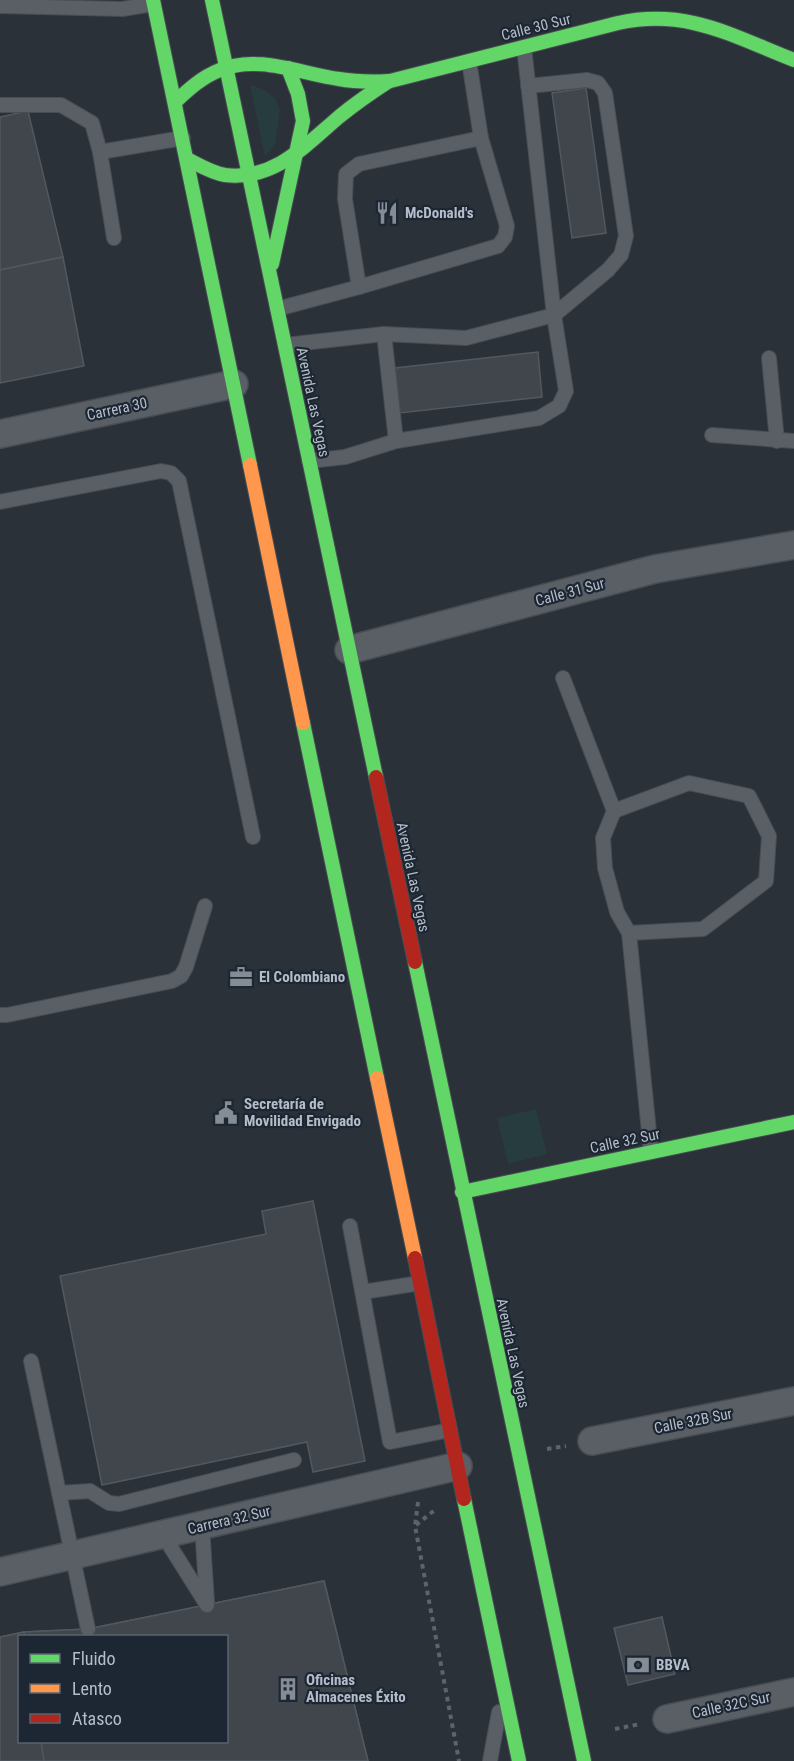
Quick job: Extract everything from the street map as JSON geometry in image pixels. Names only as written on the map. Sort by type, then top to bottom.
[{"type":"main road","name":"Avenida Las Vegas","points":[[212,0],[584,1761]]},
{"type":"main road","points":[[154,2],[519,1761]]},
{"type":"main road","name":"Calle 30 Sur","points":[[175,102],[203,76],[227,66],[253,63],[288,68],[345,81],[389,81],[618,23],[646,18],[669,18],[725,31],[794,60]]},
{"type":"main road","points":[[270,275],[303,121],[296,84],[288,68]]},
{"type":"main road","name":"Calle 30 Sur","points":[[187,159],[225,175],[249,175],[266,171],[297,154],[352,106],[389,81]]},
{"type":"main road","name":"Calle 32 Sur","points":[[462,1192],[794,1122]]},
{"type":"street","name":"Carrera 30","points":[[0,434],[234,384]]},
{"type":"street","name":"Calle 31 Sur","points":[[349,650],[655,569],[794,545]]},
{"type":"street","name":"Calle 32B Sur","points":[[592,1441],[794,1401]]},
{"type":"street","name":"Carrera 32 Sur","points":[[0,1572],[458,1466]]},
{"type":"street","name":"Calle 32C Sur","points":[[668,1719],[794,1692]]},
{"type":"lane","points":[[0,6],[122,9],[154,2]]},
{"type":"lane","points":[[309,461],[345,457],[396,441],[539,418],[559,406],[566,391],[554,315],[524,47]]},
{"type":"lane","points":[[277,309],[498,246],[505,237],[507,226],[481,138],[469,61]]},
{"type":"lane","points":[[285,345],[384,334],[466,338],[554,315],[608,270],[621,255],[626,236],[604,93],[598,83],[586,80],[528,86]]},
{"type":"lane","points":[[0,105],[61,105],[92,123],[100,152],[114,238]]},
{"type":"lane","points":[[100,152],[183,138]]},
{"type":"lane","points":[[359,287],[345,199],[346,174],[359,165],[481,138]]},
{"type":"lane","points":[[384,334],[396,441]]},
{"type":"lane","points":[[769,358],[777,441]]},
{"type":"lane","points":[[712,435],[794,441]]},
{"type":"lane","points":[[0,502],[161,471],[171,473],[179,481],[253,837]]},
{"type":"lane","points":[[563,678],[614,811],[603,838],[605,868],[616,912],[629,933],[651,1152]]},
{"type":"lane","points":[[614,811],[689,783],[749,796],[769,836],[766,881],[703,928],[629,933]]},
{"type":"lane","points":[[0,1015],[172,981],[181,976],[186,967],[205,906]]},
{"type":"lane","points":[[350,1226],[390,1442],[450,1430]]},
{"type":"lane","points":[[363,1292],[420,1283]]},
{"type":"lane","points":[[31,1361],[88,1629]]},
{"type":"lane","points":[[59,1493],[90,1491],[109,1503],[119,1504],[294,1460]]},
{"type":"lane","points":[[163,1535],[207,1605],[202,1526]]},
{"type":"lane","points":[[490,1761],[503,1686]]},
{"type":"path","points":[[415,1526],[459,1761]]},
{"type":"green space","points":[[250,85],[263,89],[275,98],[280,110],[275,145],[265,157]]},
{"type":"green space","points":[[536,1109],[547,1154],[508,1164],[497,1118]]},
{"type":"building","points":[[586,88],[606,233],[572,238],[552,93]]},
{"type":"building","points":[[28,111],[63,257],[0,270],[0,117]]},
{"type":"building","points":[[63,257],[84,366],[0,383],[0,270]]},
{"type":"building","points":[[538,352],[542,397],[400,413],[395,368]]},
{"type":"building","points":[[313,1201],[365,1461],[313,1472],[307,1442],[102,1485],[60,1276],[266,1234],[262,1211]]},
{"type":"building","name":"Oficinas Almacenes Éxito","points":[[324,1581],[368,1761],[44,1761],[41,1743],[228,1743],[228,1635],[25,1635],[24,1632],[88,1629]]},
{"type":"building","name":"Oficinas Almacenes Éxito","points":[[324,1581],[368,1761],[0,1761],[0,1637],[24,1632],[88,1629]]},
{"type":"building","points":[[662,1617],[675,1674],[628,1685],[614,1628]]},
{"type":"building","points":[[24,1632],[25,1635],[18,1635],[18,1743],[41,1743],[44,1761],[0,1761],[0,1637]]},
{"type":"traffic: fast","points":[[153,0],[250,465]]},
{"type":"traffic: fast","points":[[212,0],[376,777]]},
{"type":"traffic: fast","points":[[175,102],[207,76],[234,66],[264,64],[345,80],[390,81],[618,23],[643,19],[666,19],[709,27],[794,60]]},
{"type":"traffic: fast","points":[[272,264],[303,121],[298,94],[288,68]]},
{"type":"traffic: fast","points":[[187,159],[210,171],[225,175],[243,175],[274,167],[302,149],[346,111],[389,81]]},
{"type":"traffic: fast","points":[[303,723],[377,1078]]},
{"type":"traffic: fast","points":[[415,962],[584,1761]]},
{"type":"traffic: fast","points":[[462,1192],[794,1122]]},
{"type":"traffic: fast","points":[[464,1499],[519,1761]]},
{"type":"traffic: slow","points":[[250,465],[303,723]]},
{"type":"traffic: slow","points":[[377,1078],[415,1258]]},
{"type":"traffic: jam","points":[[376,777],[415,962]]},
{"type":"traffic: jam","points":[[415,1258],[464,1499]]},
{"type":"place","name":"McDonald's","points":[[387,213]]},
{"type":"place","name":"El Colombiano","points":[[241,977]]},
{"type":"place","name":"Secretaría de Movilidad Envigado","points":[[226,1113]]},
{"type":"place","name":"BBVA","points":[[638,1665]]},
{"type":"place","name":"Oficinas Almacenes Éxito","points":[[288,1689]]}]
